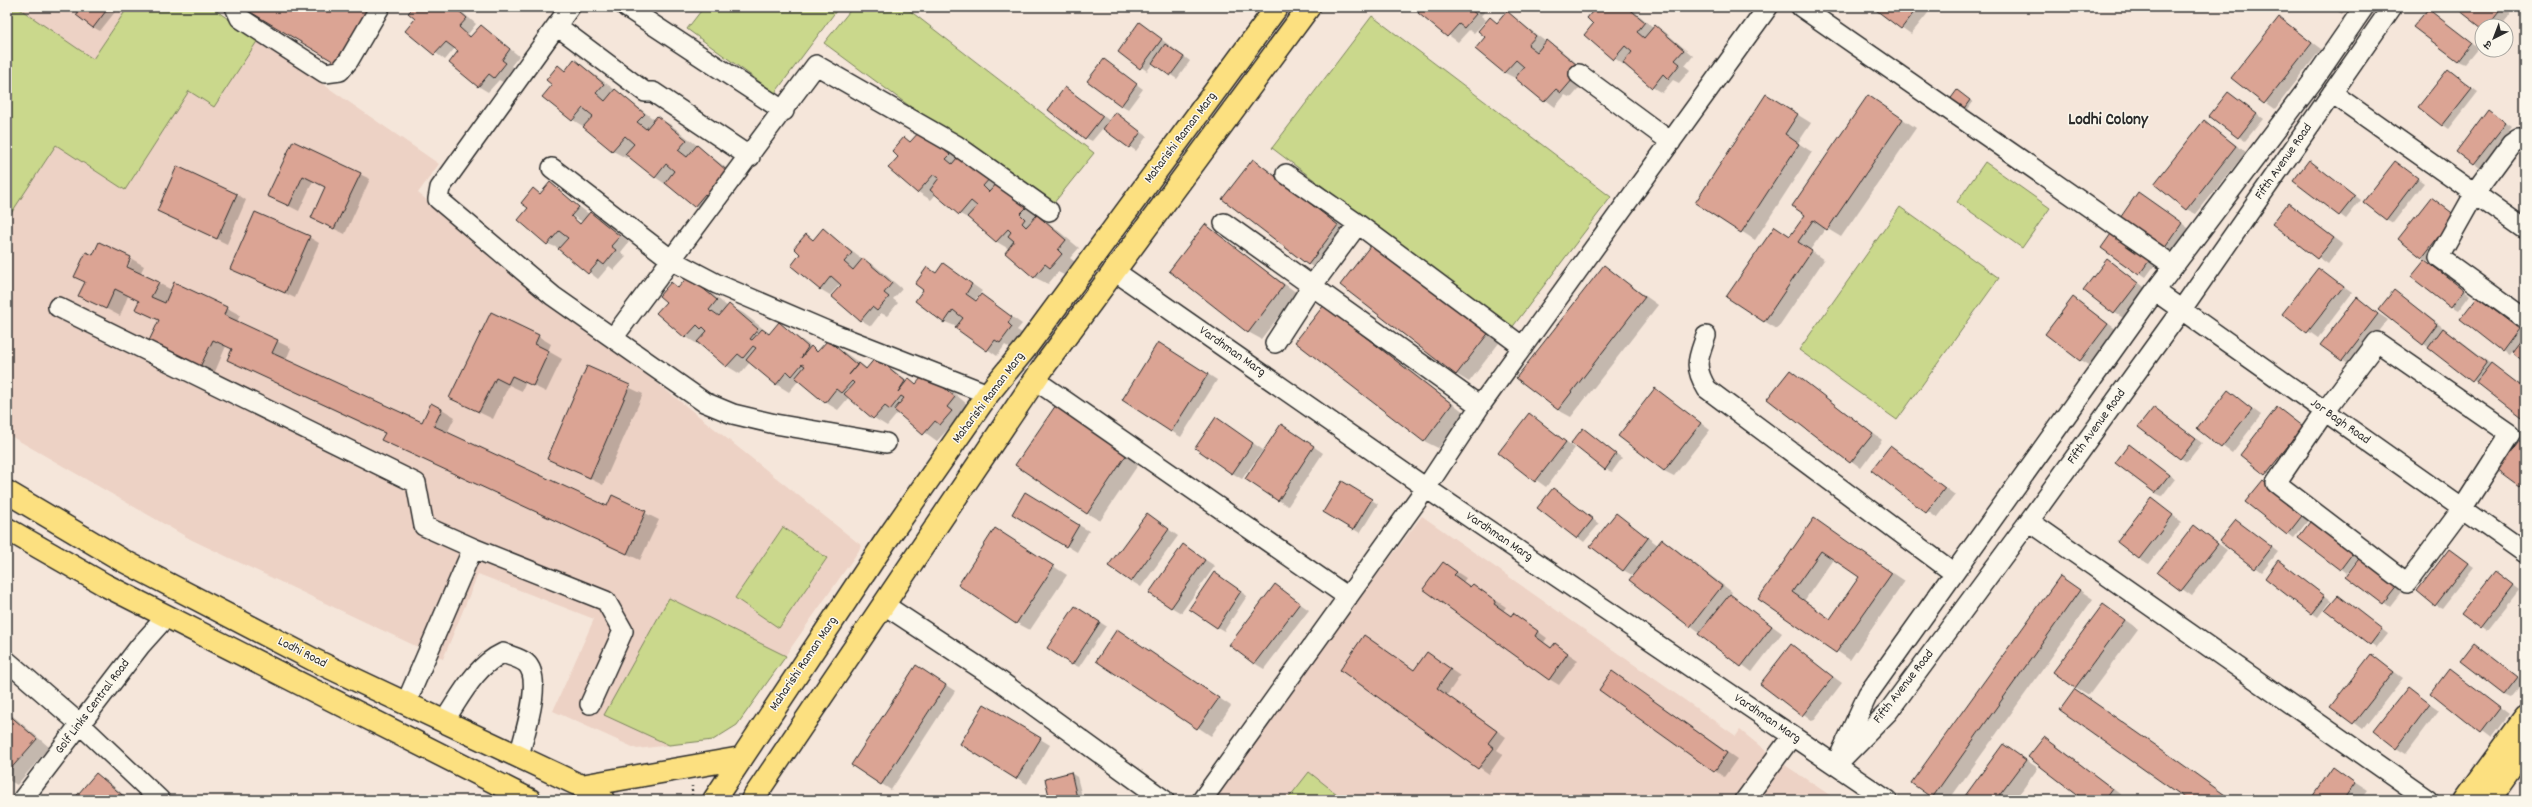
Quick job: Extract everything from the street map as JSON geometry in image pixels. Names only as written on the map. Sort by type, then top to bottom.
[{"type":"main road","name":"Maharishi Raman Marg","points":[[714,800],[885,542],[988,394],[1025,350],[1277,7]]},
{"type":"main road","name":"Maharishi Raman Marg","points":[[752,800],[1035,380],[1114,270],[1309,7]]},
{"type":"main road","name":"Lodhi Road","points":[[7,492],[120,559],[316,661],[582,786],[604,800]]},
{"type":"main road","points":[[7,529],[104,585],[530,800]]},
{"type":"main road","points":[[2466,800],[2525,718]]},
{"type":"main road","points":[[2488,800],[2525,748]]},
{"type":"main road","points":[[582,786],[741,758]]},
{"type":"main road","points":[[767,800],[769,774]]},
{"type":"street","points":[[235,7],[240,18],[325,73],[340,71],[349,60],[380,7]]},
{"type":"street","points":[[570,7],[440,188],[438,200],[554,296],[704,402],[733,414],[776,424],[886,443]]},
{"type":"street","points":[[626,7],[784,111]]},
{"type":"street","points":[[1202,800],[1426,488],[1480,406],[1768,7]]},
{"type":"street","points":[[1801,7],[2174,266]]},
{"type":"street","name":"Fifth Avenue Road","points":[[1836,765],[1868,694],[2155,291],[2313,81],[2364,7]]},
{"type":"street","name":"Fifth Avenue Road","points":[[1836,765],[1888,712],[2029,522],[2182,309],[2392,7]]},
{"type":"street","points":[[557,26],[645,92],[653,92],[750,157]]},
{"type":"street","points":[[613,338],[673,261],[784,111],[813,68],[820,66],[956,145],[1049,211]]},
{"type":"street","points":[[1579,74],[1671,142]]},
{"type":"street","points":[[2332,93],[2525,229]]},
{"type":"street","points":[[2525,140],[2518,139],[2511,144],[2476,194],[2439,257],[2525,319]]},
{"type":"street","points":[[552,168],[673,261],[717,284],[832,333],[988,394]]},
{"type":"street","points":[[1286,174],[1358,224],[1523,347]]},
{"type":"street","points":[[1224,223],[1480,406]]},
{"type":"street","points":[[1275,343],[1312,286],[1358,224]]},
{"type":"street","name":"Vardhman Marg","points":[[1114,270],[1426,488],[1887,800]]},
{"type":"street","name":"Jor Bagh Road","points":[[2155,291],[2525,553]]},
{"type":"street","points":[[58,307],[416,483],[424,526],[473,548],[606,601],[623,631],[590,704]]},
{"type":"street","points":[[1706,336],[1696,364],[1699,376],[1707,389],[1954,573]]},
{"type":"street","points":[[2377,342],[2510,434],[2462,509],[2407,583],[2276,483],[2325,411],[2377,342]]},
{"type":"street","points":[[1035,380],[1348,597]]},
{"type":"street","points":[[2029,522],[2428,800]]},
{"type":"street","points":[[406,703],[473,548]]},
{"type":"street","points":[[883,604],[1000,681],[1164,800]]},
{"type":"street","name":"Golf Links Central Road","points":[[22,800],[81,725],[140,646],[166,616]]},
{"type":"street","points":[[444,721],[478,671],[490,659],[503,653],[525,663],[532,672],[534,691],[519,756]]},
{"type":"street","points":[[7,661],[81,725],[160,800]]},
{"type":"street","points":[[1745,800],[1792,736]]},
{"type":"path","points":[[692,782],[692,800]]},
{"type":"shaded area","points":[[7,7],[211,7],[439,164],[418,193],[862,546],[737,725],[713,740],[637,749],[553,711],[594,619],[478,574],[443,659],[192,540],[7,434]]},
{"type":"shaded area","points":[[1422,516],[1736,736],[1740,730],[1776,759],[1837,800],[1206,800]]},
{"type":"green space","points":[[7,7],[17,7],[93,59],[128,7],[211,7],[258,40],[214,107],[189,91],[125,190],[56,145],[10,215],[7,213]]},
{"type":"green space","points":[[704,7],[839,7],[775,93],[687,29]]},
{"type":"green space","points":[[853,7],[905,7],[1094,153],[1049,209],[824,43]]},
{"type":"green space","points":[[1372,16],[1611,197],[1511,329],[1272,148]]},
{"type":"green space","points":[[1985,162],[2050,208],[2022,248],[1957,202]]},
{"type":"green space","points":[[1900,207],[1999,278],[1897,420],[1799,350]]},
{"type":"green space","points":[[783,527],[827,558],[779,628],[735,598]]},
{"type":"green space","points":[[669,598],[786,656],[737,725],[713,740],[669,745],[604,715]]},
{"type":"green space","points":[[1309,772],[1342,798],[1340,800],[1287,800]]},
{"type":"building","points":[[82,7],[109,7],[93,28],[76,15]]},
{"type":"building","points":[[242,7],[370,7],[336,63]]},
{"type":"building","points":[[414,7],[454,7],[467,18],[459,27],[470,37],[481,25],[510,49],[502,60],[506,63],[494,78],[489,74],[478,87],[449,63],[458,51],[446,42],[434,55],[405,31],[415,19],[408,13]]},
{"type":"building","points":[[1423,7],[1473,7],[1471,10],[1476,14],[1464,28],[1459,24],[1447,37],[1418,13]]},
{"type":"building","points":[[1596,7],[1606,10],[1608,7],[1627,7],[1645,22],[1637,32],[1644,38],[1655,25],[1684,50],[1675,60],[1680,64],[1668,79],[1663,74],[1652,88],[1623,63],[1632,52],[1625,46],[1613,60],[1584,35],[1593,24],[1587,18]]},
{"type":"building","points":[[1872,7],[1918,7],[1901,29]]},
{"type":"building","points":[[2455,7],[2502,8],[2494,18],[2474,18],[2474,22]]},
{"type":"building","points":[[2428,9],[2472,43],[2458,61],[2413,27]]},
{"type":"building","points":[[1507,11],[1536,36],[1528,45],[1537,52],[1547,40],[1577,65],[1568,74],[1573,79],[1561,93],[1556,89],[1544,102],[1515,78],[1524,67],[1516,60],[1504,73],[1475,49],[1485,37],[1478,31],[1490,17],[1497,23]]},
{"type":"building","points":[[2279,17],[2312,43],[2264,104],[2231,78]]},
{"type":"building","points":[[1139,22],[1162,39],[1140,69],[1118,52]]},
{"type":"building","points":[[1165,44],[1184,57],[1170,76],[1152,63]]},
{"type":"building","points":[[574,59],[604,84],[596,93],[605,101],[615,89],[645,114],[637,122],[646,129],[657,116],[687,140],[678,150],[687,157],[697,145],[726,170],[718,180],[723,184],[710,198],[705,194],[694,207],[665,183],[674,171],[666,164],[655,178],[625,154],[634,144],[625,136],[612,151],[583,127],[593,116],[583,108],[572,121],[542,97],[552,85],[546,80],[558,65],[565,71]]},
{"type":"building","points":[[1104,59],[1137,84],[1121,106],[1087,81]]},
{"type":"building","points":[[2448,69],[2472,88],[2442,126],[2418,107]]},
{"type":"building","points":[[1065,87],[1103,116],[1085,139],[1048,110]]},
{"type":"building","points":[[1957,90],[1970,100],[1962,111],[1949,101]]},
{"type":"building","points":[[2228,92],[2257,114],[2238,138],[2209,116]]},
{"type":"building","points":[[1766,94],[1798,114],[1785,134],[1799,144],[1741,233],[1695,203]]},
{"type":"building","points":[[1868,95],[1903,119],[1827,230],[1813,220],[1798,242],[1812,251],[1764,322],[1726,297],[1775,226],[1790,236],[1805,215],[1792,206]]},
{"type":"building","points":[[2488,109],[2506,123],[2473,165],[2456,152]]},
{"type":"building","points":[[1115,112],[1141,132],[1129,148],[1103,129]]},
{"type":"building","points":[[2204,120],[2236,146],[2186,210],[2154,184]]},
{"type":"building","points":[[921,130],[950,155],[946,159],[952,164],[962,152],[991,177],[983,186],[989,192],[1000,180],[1029,205],[1020,214],[1025,219],[1022,223],[1026,227],[1037,215],[1066,240],[1058,250],[1062,254],[1050,268],[1045,264],[1034,278],[1005,253],[1014,241],[1008,236],[1011,232],[1008,229],[996,242],[967,217],[977,206],[971,201],[959,215],[930,190],[939,178],[934,174],[917,193],[888,168],[898,157],[892,151],[904,137],[910,142]]},
{"type":"building","points":[[293,141],[361,173],[334,229],[311,218],[325,187],[303,176],[289,206],[267,196]]},
{"type":"building","points":[[1253,159],[1338,225],[1308,265],[1222,199]]},
{"type":"building","points":[[2309,160],[2355,196],[2339,216],[2293,181]]},
{"type":"building","points":[[2395,161],[2418,178],[2386,220],[2363,202]]},
{"type":"building","points":[[177,166],[237,194],[217,239],[157,211]]},
{"type":"building","points":[[550,182],[579,207],[571,216],[580,224],[590,212],[620,236],[611,246],[616,250],[604,265],[599,261],[588,274],[558,249],[568,238],[559,231],[547,245],[518,220],[528,208],[521,203],[533,188],[540,194]]},
{"type":"building","points":[[2138,192],[2182,223],[2162,252],[2118,221]]},
{"type":"building","points":[[2431,197],[2455,215],[2422,258],[2398,239]]},
{"type":"building","points":[[2288,203],[2334,238],[2317,259],[2272,224]]},
{"type":"building","points":[[255,212],[310,236],[285,293],[230,269]]},
{"type":"building","points":[[1205,224],[1284,285],[1248,333],[1169,271]]},
{"type":"building","points":[[823,228],[852,253],[844,262],[853,270],[863,258],[892,283],[884,293],[889,297],[877,311],[872,307],[860,321],[831,296],[841,285],[831,276],[820,290],[791,266],[800,254],[794,248],[806,234],[813,240]]},
{"type":"building","points":[[2113,231],[2151,258],[2139,275],[2101,248]]},
{"type":"building","points":[[1374,241],[1490,331],[1456,375],[1340,285]]},
{"type":"building","points":[[99,242],[131,257],[127,267],[159,282],[151,297],[165,303],[174,282],[227,307],[224,315],[278,340],[272,353],[422,422],[431,403],[442,409],[434,426],[607,506],[612,495],[646,511],[627,554],[381,440],[385,433],[227,360],[232,349],[213,340],[200,367],[148,343],[159,320],[135,309],[139,301],[115,289],[106,309],[78,296],[85,282],[74,277],[86,252],[93,255]]},
{"type":"building","points":[[2107,259],[2138,283],[2114,314],[2083,290]]},
{"type":"building","points":[[2425,260],[2464,290],[2451,308],[2411,277]]},
{"type":"building","points":[[943,263],[972,284],[966,294],[976,301],[981,294],[1012,317],[1008,323],[1012,327],[1000,343],[995,340],[987,351],[955,328],[963,318],[953,310],[944,323],[915,301],[923,290],[915,284],[927,267],[936,273]]},
{"type":"building","points":[[1604,265],[1645,297],[1558,410],[1516,378]]},
{"type":"building","points":[[2318,268],[2343,287],[2307,333],[2282,314]]},
{"type":"building","points":[[688,276],[717,300],[709,310],[711,312],[712,311],[719,316],[729,304],[758,329],[750,339],[752,340],[762,329],[769,334],[779,322],[808,347],[801,358],[811,346],[817,352],[828,340],[857,365],[849,375],[859,363],[866,369],[876,357],[905,381],[898,392],[909,378],[916,384],[926,372],[955,397],[947,407],[952,411],[940,425],[935,421],[923,435],[894,410],[904,398],[901,396],[890,410],[885,406],[873,419],[844,394],[854,383],[852,381],[841,393],[836,389],[825,403],[795,378],[805,366],[802,364],[792,376],[787,371],[776,385],[746,360],[756,348],[753,346],[743,358],[738,354],[726,367],[697,342],[707,331],[703,327],[701,329],[697,325],[685,338],[656,313],[666,302],[659,296],[671,282],[678,288]]},
{"type":"building","points":[[2394,290],[2438,325],[2423,345],[2378,310]]},
{"type":"building","points":[[2073,297],[2108,324],[2080,361],[2045,334]]},
{"type":"building","points":[[2357,297],[2378,314],[2342,361],[2320,345]]},
{"type":"building","points":[[2477,297],[2519,329],[2502,352],[2460,319]]},
{"type":"building","points":[[1324,305],[1452,404],[1424,442],[1295,342]]},
{"type":"building","points":[[491,312],[539,335],[535,344],[549,351],[533,386],[512,376],[508,384],[496,378],[479,412],[449,398]]},
{"type":"building","points":[[2443,328],[2487,362],[2472,382],[2428,348]]},
{"type":"building","points":[[2525,335],[2525,363],[2512,352]]},
{"type":"building","points":[[1158,342],[1208,374],[1171,432],[1122,400]]},
{"type":"building","points":[[2491,363],[2525,389],[2525,411],[2521,417],[2476,382]]},
{"type":"building","points":[[587,366],[630,385],[590,478],[547,459]]},
{"type":"building","points":[[1790,370],[1873,434],[1850,463],[1767,399]]},
{"type":"building","points":[[1655,388],[1701,423],[1664,471],[1618,436]]},
{"type":"building","points":[[2228,390],[2252,409],[2221,448],[2197,429]]},
{"type":"building","points":[[1056,405],[1127,454],[1087,514],[1015,465]]},
{"type":"building","points":[[2154,407],[2196,439],[2180,459],[2138,427]]},
{"type":"building","points":[[2277,407],[2303,427],[2265,475],[2240,455]]},
{"type":"building","points":[[1529,413],[1566,442],[1535,482],[1498,453]]},
{"type":"building","points":[[1216,417],[1253,443],[1232,474],[1195,448]]},
{"type":"building","points":[[1281,424],[1314,446],[1278,501],[1245,479]]},
{"type":"building","points":[[1583,428],[1616,454],[1605,470],[1571,443]]},
{"type":"building","points":[[2525,434],[2525,480],[2520,487],[2497,470]]},
{"type":"building","points":[[2129,444],[2169,475],[2155,493],[2115,463]]},
{"type":"building","points":[[1890,446],[1945,488],[1926,513],[1871,470]]},
{"type":"building","points":[[2263,480],[2305,512],[2287,535],[2245,502]]},
{"type":"building","points":[[1342,481],[1372,499],[1353,530],[1323,512]]},
{"type":"building","points":[[1553,488],[1593,519],[1577,539],[1537,508]]},
{"type":"building","points":[[1025,492],[1079,525],[1066,547],[1012,514]]},
{"type":"building","points":[[2151,498],[2173,515],[2139,559],[2117,542]]},
{"type":"building","points":[[1147,513],[1169,529],[1131,582],[1108,566]]},
{"type":"building","points":[[1616,513],[1648,538],[1623,571],[1590,546]]},
{"type":"building","points":[[1814,518],[1892,573],[1836,653],[1758,599]],"holes":[[[1821,551],[1859,577],[1830,619],[1792,592]]]},
{"type":"building","points":[[2313,518],[2355,550],[2340,570],[2298,538]]},
{"type":"building","points":[[2236,520],[2272,547],[2255,569],[2219,541]]},
{"type":"building","points":[[2194,525],[2218,544],[2181,591],[2157,573]]},
{"type":"building","points":[[995,528],[1054,566],[1016,624],[958,585]]},
{"type":"building","points":[[1662,539],[1722,586],[1690,627],[1629,580]]},
{"type":"building","points":[[1183,544],[1205,560],[1171,608],[1149,593]]},
{"type":"building","points":[[2449,549],[2468,563],[2435,606],[2417,591]]},
{"type":"building","points":[[2361,556],[2398,585],[2383,604],[2346,576]]},
{"type":"building","points":[[2278,560],[2325,596],[2311,614],[2265,578]]},
{"type":"building","points":[[1443,562],[1457,572],[1454,575],[1470,587],[1473,584],[1496,601],[1494,604],[1511,616],[1513,613],[1538,631],[1535,636],[1551,648],[1555,643],[1568,653],[1549,680],[1423,589]]},
{"type":"building","points":[[2495,571],[2513,585],[2480,628],[2461,614]]},
{"type":"building","points":[[1214,572],[1241,591],[1217,628],[1189,609]]},
{"type":"building","points":[[2060,576],[2080,590],[1932,798],[1911,783]]},
{"type":"building","points":[[1275,584],[1300,603],[1254,664],[1229,645]]},
{"type":"building","points":[[1730,594],[1772,626],[1741,667],[1698,634]]},
{"type":"building","points":[[2338,595],[2382,629],[2370,645],[2325,610]]},
{"type":"building","points":[[2103,604],[2125,620],[2075,688],[2053,672]]},
{"type":"building","points":[[1075,606],[1100,622],[1072,665],[1047,648]]},
{"type":"building","points":[[1117,629],[1219,698],[1197,729],[1096,661]]},
{"type":"building","points":[[1364,635],[1414,670],[1427,652],[1451,669],[1437,688],[1497,731],[1488,743],[1494,748],[1478,769],[1340,670]]},
{"type":"building","points":[[2474,643],[2518,677],[2504,695],[2460,661]]},
{"type":"building","points":[[1791,644],[1833,677],[1802,716],[1760,684]]},
{"type":"building","points":[[2371,654],[2394,672],[2353,724],[2330,707]]},
{"type":"building","points":[[916,665],[946,685],[881,785],[851,765]]},
{"type":"building","points":[[2449,669],[2500,708],[2481,733],[2431,693]]},
{"type":"building","points":[[1612,671],[1727,753],[1714,772],[1599,690]]},
{"type":"building","points":[[2408,687],[2430,704],[2396,749],[2373,731]]},
{"type":"building","points":[[2075,689],[2232,800],[2187,800],[2060,710]]},
{"type":"building","points":[[984,704],[1041,738],[1016,779],[960,744]]},
{"type":"building","points":[[7,713],[37,739],[7,773]]},
{"type":"building","points":[[2044,737],[2113,789],[2105,800],[2084,800],[2028,757]]},
{"type":"building","points":[[2003,744],[2026,760],[1996,800],[1962,800]]},
{"type":"building","points":[[2333,767],[2355,783],[2343,800],[2310,800]]},
{"type":"building","points":[[1071,772],[1077,798],[1050,800],[1045,779]]},
{"type":"building","points":[[96,773],[128,800],[73,800]]},
{"type":"district","name":"Lodhi Colony","points":[[2108,121]]}]
